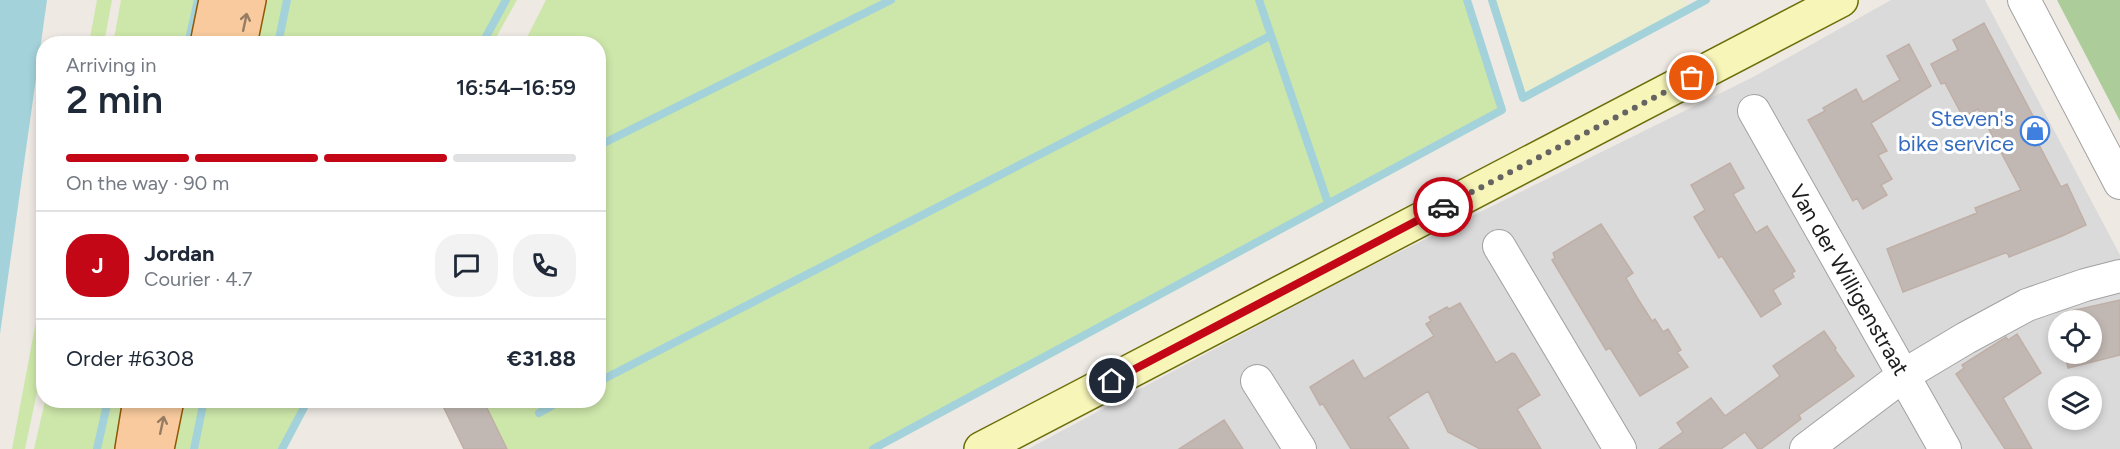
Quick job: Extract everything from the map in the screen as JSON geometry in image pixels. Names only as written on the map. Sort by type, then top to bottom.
[{"type":"main road","points":[[209,36],[216,0]]},
{"type":"main road","points":[[242,36],[249,0]]},
{"type":"main road","points":[[132,449],[139,408]]},
{"type":"main road","points":[[157,449],[165,408]]},
{"type":"street","points":[[981,449],[1841,0]]},
{"type":"street","points":[[2024,0],[2120,183]]},
{"type":"street","name":"Van der Willigenstraat","points":[[1754,111],[1945,449]]},
{"type":"street","points":[[1499,246],[1620,449]]},
{"type":"street","points":[[1806,449],[1904,375],[1966,338],[2027,305],[2085,285],[2120,276]]},
{"type":"street","points":[[1257,381],[1300,449]]},
{"type":"shaded area","points":[[1891,0],[1985,0],[2120,255],[2120,449],[1028,449],[1351,276],[1755,76]]},
{"type":"green space","points":[[97,0],[112,0],[105,36],[90,36]]},
{"type":"green space","points":[[121,0],[210,0],[201,36],[114,36]]},
{"type":"green space","points":[[263,0],[517,0],[497,36],[256,36]]},
{"type":"green space","points":[[546,0],[1467,0],[1502,110],[873,449],[506,449],[486,408],[606,408],[606,36],[528,36]]},
{"type":"green space","points":[[1492,0],[1685,0],[1688,10],[1523,98]]},
{"type":"green space","points":[[2057,0],[2120,0],[2120,121]]},
{"type":"green space","points":[[36,321],[36,397],[25,449],[12,449]]},
{"type":"green space","points":[[43,408],[123,408],[115,449],[34,449]]},
{"type":"green space","points":[[182,408],[304,408],[282,449],[173,449]]},
{"type":"water","points":[[0,0],[47,0],[42,36],[36,36],[36,78],[0,334]]},
{"type":"building","points":[[1984,23],[2043,135],[2036,139],[2061,187],[2067,184],[2086,225],[2009,257],[2005,253],[1903,292],[1887,249],[1977,213],[1975,208],[2021,190],[1978,109],[1963,117],[1945,83],[1941,84],[1931,64],[1958,50],[1953,40]]},
{"type":"building","points":[[1909,44],[1931,86],[1871,123],[1887,151],[1878,155],[1892,179],[1881,185],[1887,195],[1863,209],[1857,198],[1853,201],[1808,120],[1825,111],[1823,108],[1856,89],[1863,102],[1900,80],[1887,56]]},
{"type":"building","points":[[1730,163],[1744,188],[1733,194],[1756,233],[1767,226],[1795,271],[1792,273],[1794,277],[1773,290],[1781,304],[1761,317],[1722,256],[1719,258],[1694,217],[1705,210],[1691,185]]},
{"type":"building","points":[[1601,224],[1633,273],[1626,278],[1638,299],[1652,321],[1655,319],[1663,332],[1668,329],[1681,350],[1677,352],[1688,367],[1640,396],[1610,348],[1606,350],[1552,260],[1555,258],[1553,253]]},
{"type":"building","points":[[2120,300],[2120,355],[2102,360],[2102,310],[2075,310]]},
{"type":"building","points":[[1460,303],[1496,363],[1512,353],[1515,354],[1540,395],[1517,409],[1541,449],[1480,449],[1448,432],[1428,391],[1388,417],[1409,449],[1351,449],[1310,387],[1353,360],[1364,379],[1434,336],[1426,324],[1431,321],[1429,317]]},
{"type":"building","points":[[1824,331],[1854,376],[1799,415],[1801,419],[1761,449],[1758,449],[1745,432],[1721,449],[1659,449],[1683,432],[1677,423],[1711,398],[1725,416],[1780,376],[1773,366]]},
{"type":"building","points":[[2017,334],[2041,373],[2003,398],[2032,449],[2005,449],[1956,374],[1964,368],[1962,365],[2006,337],[2008,340]]},
{"type":"building","points":[[2067,364],[2084,364],[2068,368]]},
{"type":"building","points":[[444,408],[487,408],[507,449],[464,449]]},
{"type":"building","points":[[1224,420],[1243,449],[1179,449]]},
{"type":"waterway","points":[[190,36],[198,0]]},
{"type":"waterway","points":[[280,36],[287,0]]},
{"type":"waterway","points":[[486,36],[506,0]]},
{"type":"waterway","points":[[606,142],[891,0]]},
{"type":"waterway","points":[[1259,0],[1328,203]]},
{"type":"waterway","points":[[873,449],[1502,110],[1467,0]]},
{"type":"waterway","points":[[1492,0],[1523,98],[1706,0]]},
{"type":"waterway","points":[[606,378],[1270,36]]},
{"type":"waterway","points":[[97,449],[106,408]]},
{"type":"waterway","points":[[194,449],[202,408]]},
{"type":"waterway","points":[[282,449],[304,408]]},
{"type":"waterway","points":[[539,413],[548,408]]},
{"type":"way so far","points":[[1443,207],[1692,78]]},
{"type":"place","name":"Steven's bike service","points":[[2035,131]]},
{"type":"route","points":[[1112,381],[1443,207]]}]
